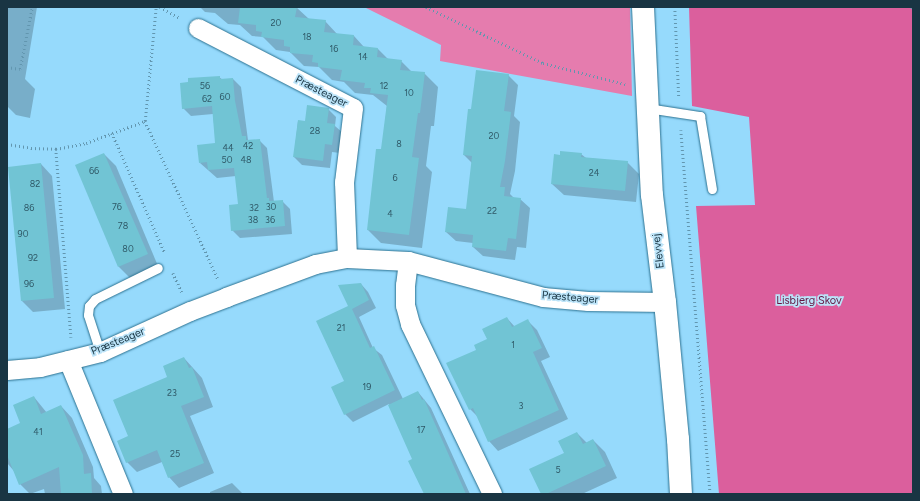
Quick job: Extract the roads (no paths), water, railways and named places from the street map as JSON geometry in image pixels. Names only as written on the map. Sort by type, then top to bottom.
[{"type":"street","name":"Elevvej","points":[[643,7],[652,195],[665,302],[678,439],[681,494]]},
{"type":"street","name":"Præsteager","points":[[198,28],[353,108],[344,182],[347,258]]},
{"type":"street","name":"Præsteager","points":[[7,370],[40,367],[100,352],[190,311],[226,297],[315,264],[347,258],[408,261],[543,297],[588,301],[665,302]]},
{"type":"street","points":[[408,261],[405,285],[405,305],[410,324],[492,494]]},
{"type":"street","points":[[71,359],[123,494]]},
{"type":"lane","points":[[647,98],[680,112],[700,116],[712,189]]},
{"type":"lane","points":[[100,352],[88,315],[89,306],[95,299],[158,268]]},
{"type":"park label","name":"Lisbjerg Skov","points":[[809,301]]}]
